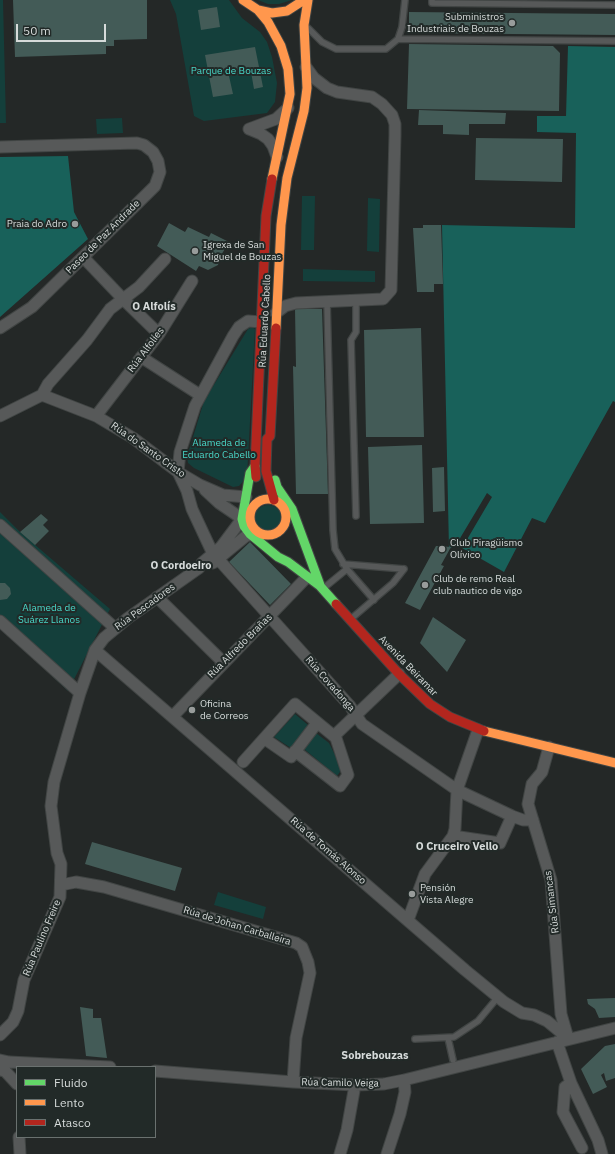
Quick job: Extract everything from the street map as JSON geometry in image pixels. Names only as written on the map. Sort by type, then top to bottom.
[{"type":"main road","points":[[243,0],[258,10],[272,13],[286,11],[304,0]]},
{"type":"main road","name":"Rúa Eduardo Cabello","points":[[270,500],[266,471],[267,439],[270,436],[283,199],[304,111],[307,88],[304,25],[308,0]]},
{"type":"main road","name":"Rúa Eduardo Cabello","points":[[253,529],[249,498],[250,474],[254,466],[267,209],[288,107],[290,83],[285,56],[276,34],[258,10]]},
{"type":"main road","points":[[270,436],[273,440],[273,463],[277,487],[292,509],[310,562]]},
{"type":"main road","name":"Rúa Eduardo Cabello","points":[[249,498],[251,509],[249,516],[253,529]]},
{"type":"main road","name":"Rúa do Santo Cristo","points":[[249,498],[270,500]]},
{"type":"main road","points":[[251,509],[257,503],[270,500]]},
{"type":"main road","name":"Avenida Beiramar","points":[[270,500],[283,507],[286,518],[304,558],[310,562],[321,587]]},
{"type":"main road","points":[[253,529],[277,533],[282,529],[286,518]]},
{"type":"main road","name":"Avenida Beiramar","points":[[253,529],[284,554],[288,562]]},
{"type":"main road","name":"Avenida Beiramar","points":[[253,529],[278,557],[288,562],[321,587],[399,674],[430,704],[450,717],[478,730],[615,763]]},
{"type":"street","points":[[276,313],[286,306],[296,303],[383,299],[391,290],[395,124],[392,115],[382,104],[372,97],[337,92],[327,88],[314,78],[306,67]]},
{"type":"street","points":[[277,160],[273,146],[268,139],[249,129],[276,119],[288,107]]},
{"type":"street","name":"Paseo de Paz Andrade","points":[[0,147],[127,144],[144,145],[153,152],[158,161],[159,178],[155,186],[32,307],[0,328]]},
{"type":"street","points":[[83,257],[159,334]]},
{"type":"street","points":[[0,416],[42,395],[48,384],[87,340],[110,309],[119,301],[124,300],[165,259]]},
{"type":"street","name":"Rúa Alfolíes","points":[[96,416],[159,334],[192,281]]},
{"type":"street","points":[[178,472],[180,452],[200,396],[239,327],[248,321],[261,322]]},
{"type":"street","points":[[141,357],[200,396]]},
{"type":"street","name":"Rúa do Santo Cristo","points":[[42,395],[96,416],[133,438],[178,472],[200,485],[223,495],[249,498]]},
{"type":"street","name":"Rúa Covadonga","points":[[178,472],[187,491],[192,509],[216,557],[270,616],[356,715],[362,724],[457,790],[512,816],[523,820],[533,820]]},
{"type":"street","name":"Rúa do Santo Cristo","points":[[200,485],[219,504],[253,529]]},
{"type":"street","points":[[0,525],[115,628]]},
{"type":"street","name":"Rúa Pescadores","points":[[216,557],[253,529]]},
{"type":"street","name":"Rúa Pescadores","points":[[95,650],[104,638],[115,628],[199,568],[206,568],[216,557],[231,535],[253,529]]},
{"type":"street","name":"Rúa Alfredo Brañas","points":[[173,716],[223,662],[307,577]]},
{"type":"street","points":[[157,597],[223,662]]},
{"type":"street","points":[[0,621],[80,693]]},
{"type":"street","name":"Rúa Paulino Freire","points":[[0,1035],[13,1022],[18,1011],[24,980],[60,897],[61,864],[57,853],[51,806],[54,782],[80,693],[95,650]]},
{"type":"street","name":"Rúa de Tomás Alonso","points":[[95,650],[498,997],[522,1013],[534,1015],[547,1021],[568,1038]]},
{"type":"street","points":[[335,737],[399,674]]},
{"type":"street","points":[[243,762],[295,704],[335,737],[348,775],[340,786],[296,751]]},
{"type":"street","points":[[264,739],[291,756],[317,722]]},
{"type":"street","points":[[408,920],[425,874],[453,836],[455,829],[457,790],[478,730]]},
{"type":"street","name":"Rúa Simancas","points":[[549,747],[542,772],[532,784],[528,797],[533,820],[551,880],[561,1014],[568,1038]]},
{"type":"street","points":[[453,836],[500,843],[512,816]]},
{"type":"street","name":"Rúa de Johan Carballeira","points":[[61,885],[76,882],[104,887],[302,947],[310,973],[296,1038],[293,1082]]},
{"type":"street","name":"Rúa Camilo Veiga","points":[[156,1071],[293,1082],[355,1085],[404,1080],[568,1038],[615,1028]]},
{"type":"street","points":[[556,1042],[571,1083],[598,1140],[602,1154]]},
{"type":"street","points":[[0,1060],[9,1062],[90,1066]]},
{"type":"street","points":[[0,1070],[5,1071],[16,1083]]},
{"type":"street","points":[[387,1154],[400,1114],[405,1092],[404,1080]]},
{"type":"street","points":[[571,1083],[565,1086],[563,1112],[582,1148]]},
{"type":"street","points":[[340,1154],[348,1124],[355,1085]]},
{"type":"street","points":[[19,1138],[20,1154]]},
{"type":"lane","points":[[304,25],[322,42],[342,50],[386,49],[398,39],[402,27],[405,0]]},
{"type":"lane","points":[[432,0],[432,3],[615,5]]},
{"type":"lane","points":[[398,39],[615,41]]},
{"type":"lane","points":[[356,301],[356,332],[351,340],[356,516]]},
{"type":"lane","points":[[327,302],[333,530],[335,549],[345,566],[374,600]]},
{"type":"lane","points":[[321,587],[345,566],[404,568],[393,583],[350,620]]},
{"type":"lane","points":[[415,1039],[454,1038],[478,1022],[498,997]]},
{"type":"lane","points":[[448,1038],[453,1060]]},
{"type":"green space","points":[[0,0],[3,0],[6,123],[0,123]]},
{"type":"green space","name":"Parque de Bouzas","points":[[170,0],[229,0],[242,18],[260,32],[267,42],[272,57],[277,83],[275,102],[267,113],[204,121],[194,116],[176,14]]},
{"type":"green space","points":[[258,0],[292,0],[279,4],[268,4]]},
{"type":"green space","points":[[122,118],[123,133],[97,134],[96,119]]},
{"type":"green space","points":[[302,196],[315,196],[314,250],[301,250]]},
{"type":"green space","points":[[368,198],[380,199],[379,252],[367,251]]},
{"type":"green space","points":[[303,269],[375,271],[375,282],[303,281]]},
{"type":"green space","name":"Alameda de Eduardo Cabello","points":[[252,327],[255,329],[247,477],[239,486],[233,487],[194,468],[188,463],[187,457],[204,401],[248,329]]},
{"type":"green space","points":[[268,505],[278,508],[281,518],[278,528],[268,531],[258,528],[255,518],[258,508]]},
{"type":"green space","name":"Alameda de Suárez Llanos","points":[[0,512],[20,532],[110,609],[68,691],[0,627]]},
{"type":"green space","points":[[295,714],[308,725],[291,748],[274,737]]},
{"type":"green space","points":[[316,733],[329,743],[342,769],[337,776],[304,749]]},
{"type":"green space","points":[[218,892],[266,907],[263,919],[214,905]]},
{"type":"shaded area","points":[[568,46],[615,47],[615,402],[613,401],[545,523],[532,518],[504,572],[462,548],[492,497],[487,493],[456,545],[449,549],[442,225],[575,228],[576,133],[537,132],[537,116],[566,116]]},
{"type":"shaded area","points":[[68,156],[74,212],[88,239],[0,317],[0,157]]},
{"type":"building","points":[[13,0],[147,0],[147,39],[114,40],[114,46],[106,46],[106,54],[15,57]]},
{"type":"building","points":[[217,7],[220,27],[201,30],[198,10]]},
{"type":"building","name":"Subministros Industriais de Bouzas","points":[[409,12],[615,14],[615,35],[409,33]]},
{"type":"building","points":[[409,44],[553,46],[560,53],[559,111],[407,109]]},
{"type":"building","points":[[255,47],[263,87],[254,89],[251,72],[229,76],[233,94],[213,97],[205,55]]},
{"type":"building","points":[[419,110],[506,113],[505,124],[469,124],[469,135],[443,134],[443,125],[418,125]]},
{"type":"building","points":[[476,138],[563,139],[562,182],[475,180]]},
{"type":"building","name":"Igrexa de San Miguel de Bouzas","points":[[169,223],[185,232],[188,227],[209,237],[211,233],[229,242],[220,257],[218,265],[208,270],[199,266],[196,271],[157,246]]},
{"type":"building","points":[[423,225],[441,225],[443,284],[434,284],[434,292],[417,292],[413,228],[423,228]]},
{"type":"building","points":[[295,309],[322,309],[328,494],[296,494],[293,366],[296,367]]},
{"type":"building","points":[[421,328],[424,437],[366,437],[364,330]]},
{"type":"building","points":[[422,445],[424,523],[370,524],[368,447]]},
{"type":"building","points":[[444,467],[445,511],[433,512],[432,468]]},
{"type":"building","points":[[41,514],[48,520],[43,525],[49,531],[35,545],[20,532]]},
{"type":"building","points":[[250,542],[291,584],[270,605],[229,562]]},
{"type":"building","name":"Club de remo Real club nautico de vigo","points":[[436,546],[451,547],[441,565],[444,566],[420,610],[405,603]]},
{"type":"building","points":[[0,583],[5,583],[10,588],[11,594],[7,599],[0,600]]},
{"type":"building","points":[[433,617],[466,640],[447,672],[420,643]]},
{"type":"building","points":[[92,842],[182,868],[175,891],[85,864]]},
{"type":"building","points":[[615,998],[615,1017],[599,1018],[595,1009],[588,1004],[587,999]]},
{"type":"building","points":[[80,1007],[93,1009],[93,1018],[101,1018],[107,1058],[86,1056]]},
{"type":"building","points":[[615,1044],[615,1078],[606,1081],[604,1073],[601,1075],[607,1087],[593,1094],[581,1069],[605,1046]]},
{"type":"traffic: fast","points":[[255,466],[250,473],[242,519],[244,526],[250,534],[278,557],[288,562],[320,586],[336,604]]},
{"type":"traffic: fast","points":[[275,480],[277,487],[292,509],[320,585]]},
{"type":"traffic: slow","points":[[243,0],[258,10],[272,13],[287,11],[304,0]]},
{"type":"traffic: slow","points":[[276,328],[281,225],[287,178],[304,111],[307,88],[304,25],[308,0]]},
{"type":"traffic: slow","points":[[258,10],[268,22],[281,46],[288,69],[290,94],[272,179]]},
{"type":"traffic: slow","points":[[272,499],[281,504],[285,510],[286,517],[285,524],[281,530],[272,535],[264,535],[255,530],[251,524],[250,513],[255,504],[261,500],[272,499]]},
{"type":"traffic: slow","points":[[484,731],[615,763]]},
{"type":"traffic: jam","points":[[256,477],[255,466],[266,216],[272,179]]},
{"type":"traffic: jam","points":[[274,500],[266,471],[267,439],[270,436],[276,328]]},
{"type":"traffic: jam","points":[[336,604],[399,674],[430,704],[450,717],[484,731]]},
{"type":"place","name":"Subministros Industriais de Bouzas","points":[[512,23]]},
{"type":"place","name":"Praia do Adro","points":[[75,224]]},
{"type":"place","name":"Igrexa de San Miguel de Bouzas","points":[[195,251]]},
{"type":"place","name":"Club Piragüismo Olívico","points":[[442,549]]},
{"type":"place","name":"Club de remo Real club nautico de vigo","points":[[425,585]]},
{"type":"place","name":"Oficina de Correos","points":[[192,710]]},
{"type":"place","name":"Pensión Vista Alegre","points":[[412,894]]},
{"type":"district","name":"O Alfolís","points":[[154,307]]},
{"type":"district","name":"O Cordoeiro","points":[[181,566]]},
{"type":"district","name":"O Cruceiro Vello","points":[[457,847]]},
{"type":"district","name":"Sobrebouzas","points":[[375,1056]]}]
